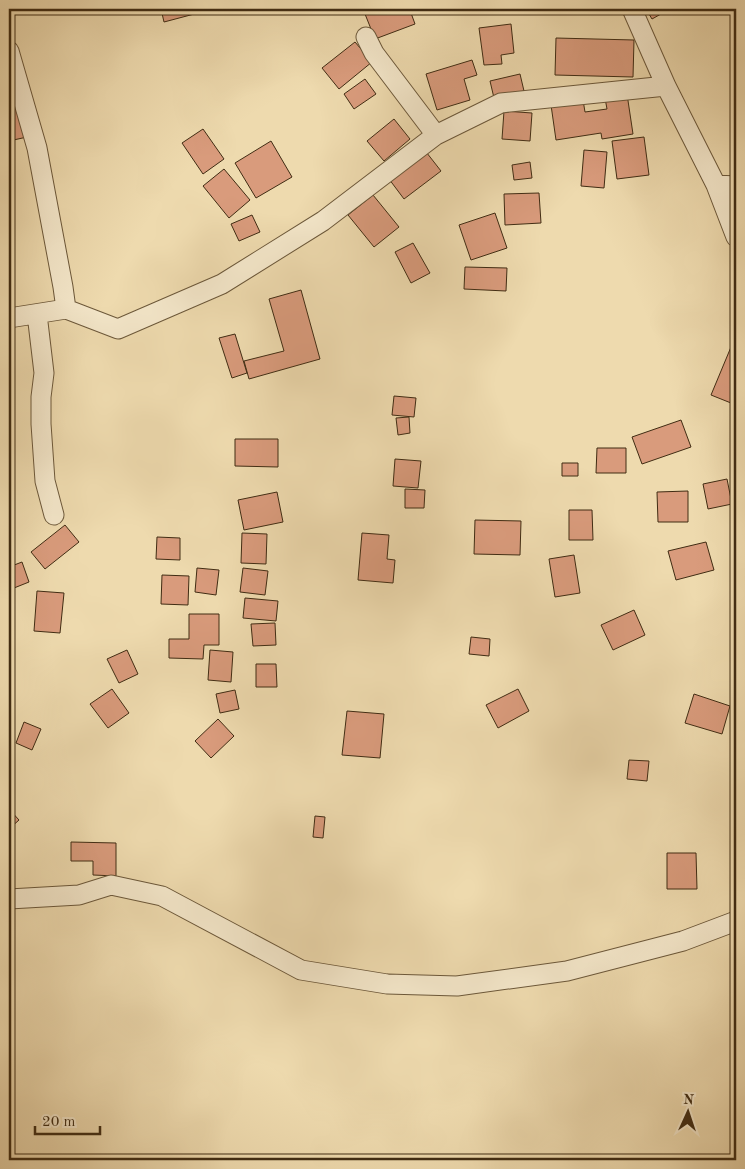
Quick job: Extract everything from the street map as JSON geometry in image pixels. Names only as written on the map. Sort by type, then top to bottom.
[{"type":"street","points":[[632,9],[666,86],[716,185],[736,237]]},
{"type":"street","points":[[366,37],[374,53],[436,135]]},
{"type":"street","points":[[9,51],[37,148],[66,309]]},
{"type":"street","points":[[9,318],[66,309],[118,329],[222,284],[323,221],[436,135],[500,103],[666,86]]},
{"type":"street","points":[[716,185],[736,186]]},
{"type":"street","points":[[37,314],[44,373],[41,424],[46,481],[54,515]]},
{"type":"street","points":[[9,899],[79,895],[111,885],[162,896],[301,970],[387,984],[457,986],[567,971],[683,942],[736,921]]},
{"type":"building","points":[[161,9],[197,9],[198,13],[164,22]]},
{"type":"building","points":[[363,9],[421,9],[411,13],[415,24],[375,39]]},
{"type":"building","points":[[646,9],[667,9],[668,10],[652,19]]},
{"type":"building","points":[[511,24],[514,53],[501,55],[502,64],[484,65],[479,28]]},
{"type":"building","points":[[556,38],[634,40],[633,77],[555,75]]},
{"type":"building","points":[[355,42],[372,62],[339,89],[322,68]]},
{"type":"building","points":[[472,60],[477,75],[464,79],[470,100],[437,110],[426,74]]},
{"type":"building","points":[[520,74],[524,91],[494,98],[490,81]]},
{"type":"building","points":[[365,79],[376,94],[354,109],[344,94]]},
{"type":"building","points":[[627,94],[633,134],[602,139],[601,133],[556,140],[551,105],[583,100],[585,112],[607,109],[605,98]]},
{"type":"building","points":[[17,95],[27,137],[9,141],[9,97]]},
{"type":"building","points":[[736,103],[736,120],[731,105]]},
{"type":"building","points":[[504,111],[532,113],[530,141],[502,139]]},
{"type":"building","points":[[394,119],[410,139],[384,161],[367,141]]},
{"type":"building","points":[[203,129],[224,159],[203,174],[182,143]]},
{"type":"building","points":[[644,137],[649,175],[617,179],[612,141]]},
{"type":"building","points":[[271,141],[292,177],[256,198],[235,163]]},
{"type":"building","points":[[423,148],[441,171],[404,199],[386,175]]},
{"type":"building","points":[[584,150],[607,152],[604,188],[581,186]]},
{"type":"building","points":[[530,162],[532,178],[514,180],[512,165]]},
{"type":"building","points":[[224,169],[250,200],[229,218],[203,186]]},
{"type":"building","points":[[539,193],[541,223],[505,225],[504,194]]},
{"type":"building","points":[[373,195],[399,227],[374,247],[348,215]]},
{"type":"building","points":[[495,213],[507,248],[471,260],[459,225]]},
{"type":"building","points":[[252,215],[260,232],[239,241],[231,224]]},
{"type":"building","points":[[413,243],[430,273],[411,283],[395,252]]},
{"type":"building","points":[[465,267],[507,268],[506,291],[464,289]]},
{"type":"building","points":[[301,290],[320,359],[249,379],[244,361],[284,351],[269,299]]},
{"type":"building","points":[[235,334],[247,373],[232,378],[219,338]]},
{"type":"building","points":[[731,347],[736,350],[736,405],[711,395]]},
{"type":"building","points":[[394,396],[416,398],[414,417],[392,415]]},
{"type":"building","points":[[409,417],[410,433],[398,435],[396,418]]},
{"type":"building","points":[[681,420],[691,447],[642,464],[632,437]]},
{"type":"building","points":[[235,439],[278,439],[278,467],[235,466]]},
{"type":"building","points":[[597,448],[626,448],[626,473],[596,473]]},
{"type":"building","points":[[395,459],[421,461],[418,488],[393,486]]},
{"type":"building","points":[[562,463],[578,463],[578,476],[562,476]]},
{"type":"building","points":[[727,479],[732,504],[708,509],[703,484]]},
{"type":"building","points":[[405,489],[425,490],[424,508],[405,508]]},
{"type":"building","points":[[688,491],[688,522],[658,522],[657,492]]},
{"type":"building","points":[[277,492],[283,522],[244,530],[238,500]]},
{"type":"building","points":[[569,510],[592,510],[593,540],[569,540]]},
{"type":"building","points":[[475,520],[521,521],[520,555],[474,554]]},
{"type":"building","points":[[65,525],[79,542],[45,569],[31,552]]},
{"type":"building","points":[[242,533],[267,534],[266,564],[241,563]]},
{"type":"building","points":[[362,533],[389,535],[387,559],[395,560],[393,583],[358,580]]},
{"type":"building","points":[[157,537],[180,538],[180,560],[156,559]]},
{"type":"building","points":[[706,542],[714,570],[676,580],[668,551]]},
{"type":"building","points":[[574,555],[580,593],[555,597],[549,559]]},
{"type":"building","points":[[22,562],[29,582],[9,590],[9,567]]},
{"type":"building","points":[[197,568],[219,570],[216,595],[195,592]]},
{"type":"building","points":[[243,568],[268,571],[265,595],[240,592]]},
{"type":"building","points":[[162,575],[189,576],[188,605],[161,604]]},
{"type":"building","points":[[37,591],[64,593],[60,633],[34,631]]},
{"type":"building","points":[[245,598],[278,601],[276,621],[243,618]]},
{"type":"building","points":[[634,610],[645,635],[613,650],[601,625]]},
{"type":"building","points":[[189,614],[219,614],[219,645],[204,645],[203,659],[169,658],[169,639],[189,639]]},
{"type":"building","points":[[275,623],[276,645],[253,646],[251,624]]},
{"type":"building","points":[[471,637],[490,639],[489,656],[469,654]]},
{"type":"building","points":[[127,650],[138,674],[119,683],[107,659]]},
{"type":"building","points":[[210,650],[233,652],[231,682],[208,680]]},
{"type":"building","points":[[256,664],[276,664],[277,687],[256,687]]},
{"type":"building","points":[[112,689],[129,713],[108,728],[90,704]]},
{"type":"building","points":[[518,689],[529,711],[498,728],[486,705]]},
{"type":"building","points":[[235,690],[239,709],[220,713],[216,694]]},
{"type":"building","points":[[694,694],[730,706],[722,734],[685,723]]},
{"type":"building","points":[[347,711],[384,714],[380,758],[342,755]]},
{"type":"building","points":[[218,719],[234,736],[211,758],[195,741]]},
{"type":"building","points":[[24,722],[41,729],[32,750],[16,743]]},
{"type":"building","points":[[629,760],[649,761],[647,781],[627,779]]},
{"type":"building","points":[[9,809],[19,820],[9,829]]},
{"type":"building","points":[[315,816],[325,817],[323,838],[313,837]]},
{"type":"building","points":[[71,842],[116,843],[116,876],[93,875],[93,861],[71,861]]},
{"type":"building","points":[[667,853],[696,853],[697,889],[667,889]]}]
